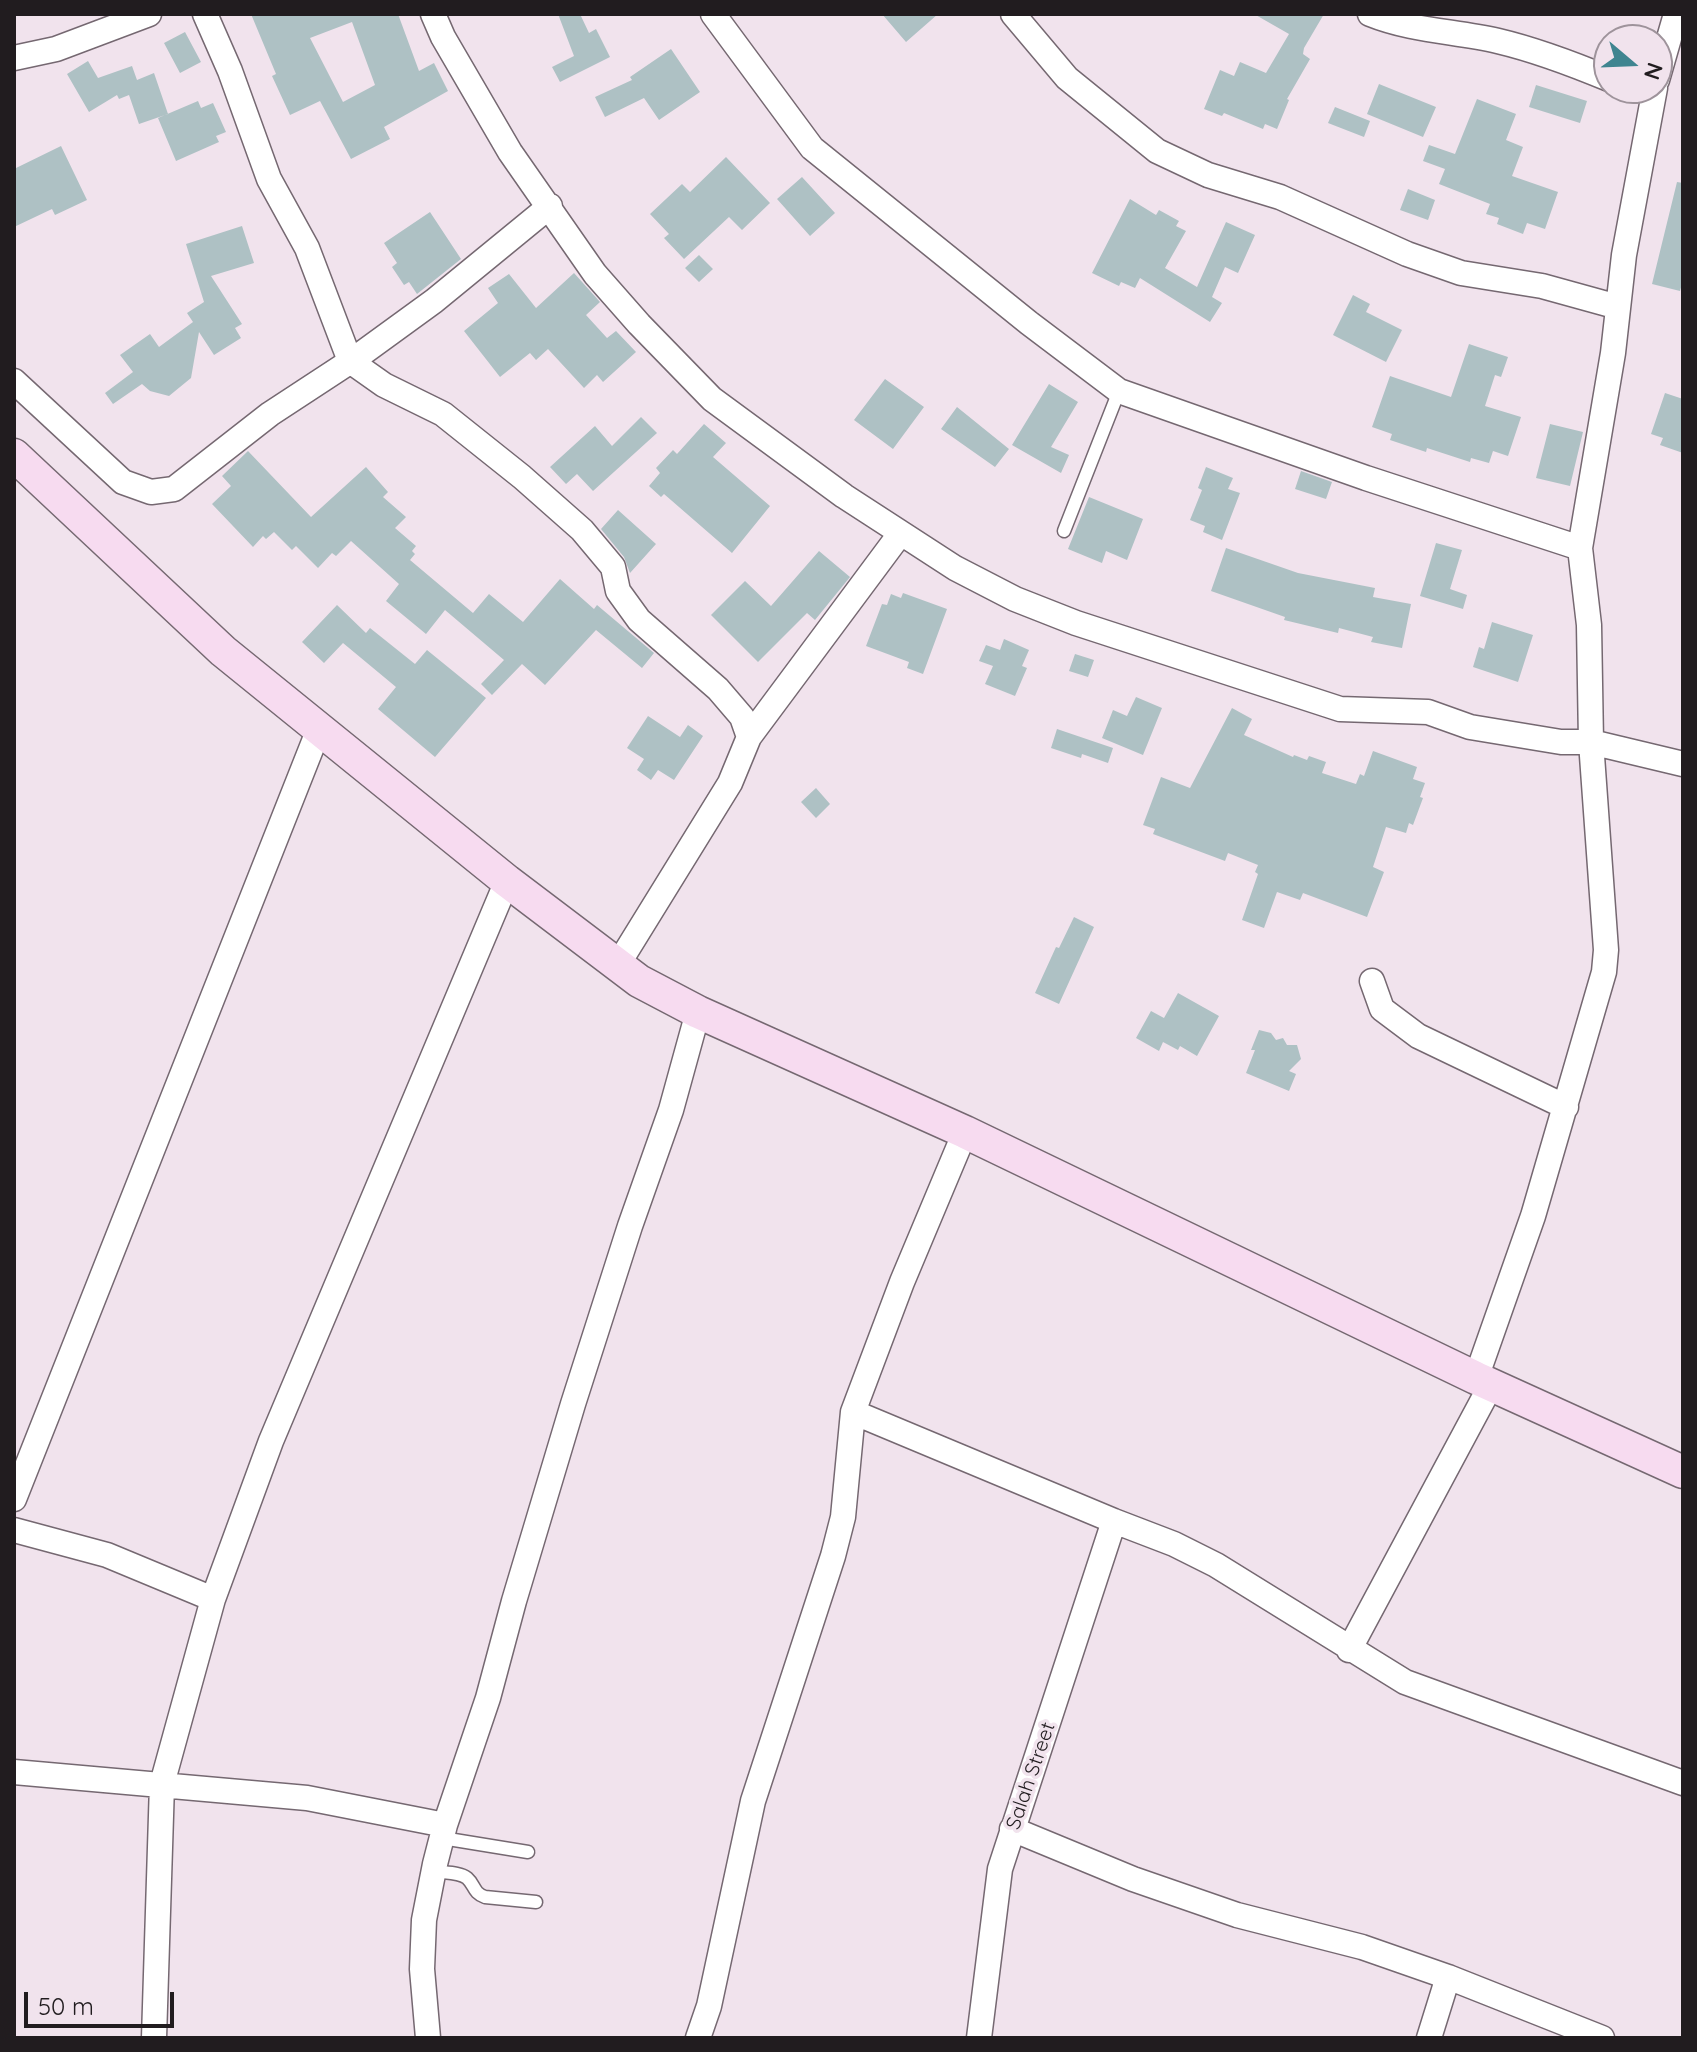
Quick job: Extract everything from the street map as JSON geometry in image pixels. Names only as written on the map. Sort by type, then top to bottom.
[{"type":"street","points":[[14,58],[56,49],[149,14]]},
{"type":"street","points":[[205,14],[230,71],[269,179],[307,248],[350,361],[384,385],[443,414],[563,511],[613,567],[618,591],[639,620],[718,689],[742,717],[749,737]]},
{"type":"street","points":[[433,14],[443,37],[510,152],[595,274],[712,399],[844,496],[955,568],[1015,599],[1076,623],[1340,709],[1428,712],[1470,727],[1561,742],[1591,742],[1683,764]]},
{"type":"street","points":[[713,14],[812,148],[1029,323],[1119,391],[1366,478],[1580,548]]},
{"type":"street","points":[[1013,14],[1067,78],[1157,151],[1208,175],[1280,197],[1407,254],[1461,273],[1542,286],[1618,307]]},
{"type":"street","points":[[1370,14],[1407,26],[1497,40],[1593,72]]},
{"type":"street","points":[[1349,1650],[1483,1382],[1600,987],[1606,950],[1591,742],[1589,625],[1580,548],[1613,353],[1647,104]]},
{"type":"street","points":[[14,381],[123,482],[139,490],[163,492],[174,489],[270,414],[434,301],[550,206]]},
{"type":"street","points":[[14,455],[223,651],[617,966],[698,1012],[965,1132],[1483,1382],[1683,1472]]},
{"type":"street","points":[[617,966],[730,783],[749,737],[900,534]]},
{"type":"street","points":[[14,1499],[319,729]]},
{"type":"street","points":[[154,2038],[162,1784],[213,1599],[271,1441],[507,881]]},
{"type":"street","points":[[1372,981],[1382,1009],[1418,1036],[1566,1107]]},
{"type":"street","points":[[428,2038],[424,1920],[444,1831],[488,1698],[573,1404],[671,1110],[698,1012]]},
{"type":"street","points":[[698,2038],[709,2006],[753,1801],[843,1517],[853,1412],[902,1282],[965,1132]]},
{"type":"street","points":[[853,1412],[1174,1544],[1216,1565],[1405,1682],[1683,1783]]},
{"type":"street","name":"Salah Street","points":[[979,2038],[1000,1869],[1038,1761],[1114,1521]]},
{"type":"street","points":[[14,1530],[107,1555],[213,1599]]},
{"type":"street","points":[[14,1772],[307,1798],[444,1831]]},
{"type":"street","points":[[1012,1829],[1133,1879],[1237,1915],[1362,1947],[1448,1977],[1602,2038]]},
{"type":"street","points":[[1429,2038],[1448,1977]]},
{"type":"lane","points":[[1064,531],[1119,391]]},
{"type":"lane","points":[[444,1831],[528,1852]]},
{"type":"lane","points":[[434,1871],[461,1875],[477,1894],[485,1897],[536,1902]]},
{"type":"building","points":[[251,14],[398,14],[419,71],[434,63],[448,91],[384,127],[390,139],[351,159],[320,101],[290,115],[272,76],[276,74]],"holes":[[[352,22],[375,85],[343,102],[310,38]]]},
{"type":"building","points":[[558,14],[580,14],[589,33],[596,29],[610,57],[560,82],[552,67],[574,56]]},
{"type":"building","points":[[882,14],[938,14],[906,42]]},
{"type":"building","points":[[1254,14],[1324,14],[1304,48],[1303,54],[1310,59],[1287,99],[1277,129],[1265,124],[1263,129],[1224,113],[1222,116],[1204,109],[1220,70],[1234,76],[1240,62],[1266,73],[1289,34]]},
{"type":"building","points":[[185,32],[201,62],[180,73],[164,43]]},
{"type":"building","points":[[671,49],[700,92],[659,120],[644,98],[605,117],[595,97],[632,80],[630,77]]},
{"type":"building","points":[[88,61],[98,78],[132,66],[137,80],[154,73],[168,114],[139,124],[129,95],[119,99],[117,95],[89,112],[67,74]]},
{"type":"building","points":[[1379,84],[1436,107],[1423,137],[1367,114]]},
{"type":"building","points":[[1536,85],[1587,101],[1580,123],[1529,107]]},
{"type":"building","points":[[1477,99],[1516,114],[1506,140],[1523,147],[1512,176],[1558,192],[1545,229],[1527,223],[1523,234],[1497,224],[1499,218],[1486,214],[1490,204],[1439,184],[1445,169],[1423,161],[1429,145],[1455,154]]},
{"type":"building","points":[[198,101],[201,108],[213,103],[226,132],[216,136],[219,142],[176,161],[158,118]]},
{"type":"building","points":[[1335,107],[1370,121],[1364,137],[1328,123]]},
{"type":"building","points":[[61,146],[87,200],[55,215],[52,209],[14,227],[14,169]]},
{"type":"building","points":[[726,157],[770,203],[742,230],[729,217],[684,259],[664,238],[669,234],[650,214],[682,184],[690,192]]},
{"type":"building","points":[[802,177],[835,213],[810,236],[777,199]]},
{"type":"building","points":[[1677,182],[1683,183],[1683,280],[1680,291],[1652,284]]},
{"type":"building","points":[[1408,189],[1435,200],[1428,220],[1400,210]]},
{"type":"building","points":[[1130,199],[1156,215],[1159,210],[1179,221],[1176,226],[1186,231],[1165,268],[1197,287],[1226,222],[1255,235],[1238,273],[1225,267],[1212,297],[1222,303],[1210,322],[1140,278],[1135,288],[1121,282],[1119,286],[1092,273]]},
{"type":"building","points":[[430,212],[461,259],[417,294],[409,282],[404,285],[392,267],[397,263],[384,243]]},
{"type":"building","points":[[242,226],[254,263],[211,276],[242,324],[235,328],[241,338],[214,355],[199,332],[191,378],[169,396],[150,391],[142,384],[113,404],[105,393],[133,372],[120,355],[150,334],[159,347],[193,322],[187,313],[204,302],[186,244]]},
{"type":"building","points":[[699,255],[713,269],[699,282],[685,268]]},
{"type":"building","points":[[574,273],[600,302],[586,315],[607,338],[616,331],[636,352],[603,382],[597,375],[584,388],[548,349],[536,360],[530,353],[500,377],[464,331],[498,303],[488,288],[509,274],[536,308]]},
{"type":"building","points":[[1353,295],[1370,304],[1366,312],[1402,330],[1386,362],[1333,335]]},
{"type":"building","points":[[1469,344],[1508,357],[1501,377],[1495,375],[1485,406],[1521,417],[1508,456],[1493,451],[1489,463],[1471,458],[1470,462],[1390,440],[1392,434],[1372,427],[1390,376],[1451,397]]},
{"type":"building","points":[[885,379],[924,407],[893,449],[854,420]]},
{"type":"building","points":[[1049,384],[1078,402],[1051,447],[1069,455],[1061,473],[1012,445]]},
{"type":"building","points":[[1665,393],[1683,399],[1683,453],[1660,445],[1663,438],[1651,434]]},
{"type":"building","points":[[957,407],[1009,449],[995,467],[941,429]]},
{"type":"building","points":[[641,417],[657,433],[593,491],[577,474],[566,484],[550,467],[595,426],[612,446]]},
{"type":"building","points":[[704,424],[726,443],[713,457],[770,506],[732,553],[664,494],[661,497],[649,486],[660,473],[656,468],[673,450],[677,454]]},
{"type":"building","points":[[1550,424],[1583,432],[1570,486],[1536,478]]},
{"type":"building","points":[[248,451],[311,517],[366,467],[388,492],[383,497],[406,517],[395,528],[416,546],[410,560],[473,613],[489,594],[523,622],[560,579],[594,609],[597,605],[654,653],[642,668],[596,630],[545,685],[522,664],[492,695],[481,684],[504,660],[445,610],[426,634],[386,601],[399,584],[351,541],[336,556],[332,553],[318,568],[296,546],[292,550],[274,532],[266,539],[263,536],[253,547],[212,504],[231,486],[222,476]]},
{"type":"building","points":[[1206,467],[1233,478],[1228,489],[1240,493],[1222,540],[1203,532],[1205,526],[1190,520],[1202,490],[1198,488]]},
{"type":"building","points":[[1301,471],[1332,482],[1326,499],[1295,489]]},
{"type":"building","points":[[1089,497],[1143,519],[1127,560],[1106,551],[1102,563],[1068,549]]},
{"type":"building","points":[[618,510],[656,544],[630,573],[624,557],[601,529]]},
{"type":"building","points":[[1436,543],[1462,550],[1450,589],[1467,595],[1463,609],[1420,596]]},
{"type":"building","points":[[1226,548],[1298,573],[1375,588],[1373,597],[1411,604],[1402,648],[1371,642],[1373,637],[1339,628],[1338,633],[1284,620],[1285,617],[1211,591]]},
{"type":"building","points":[[819,551],[850,577],[815,620],[807,613],[758,662],[711,615],[745,581],[771,606]]},
{"type":"building","points":[[903,593],[947,609],[923,674],[907,668],[909,662],[866,646],[882,604],[887,605],[891,594],[901,598]]},
{"type":"building","points":[[337,605],[366,633],[370,628],[415,664],[427,650],[486,698],[435,757],[378,709],[396,687],[343,643],[324,663],[302,642]]},
{"type":"building","points":[[1492,622],[1533,635],[1518,682],[1473,667],[1479,647],[1484,649]]},
{"type":"building","points":[[1004,639],[1029,650],[1022,666],[1027,668],[1015,696],[985,684],[993,666],[979,661],[986,645],[1000,650]]},
{"type":"building","points":[[1075,654],[1094,660],[1088,677],[1069,671]]},
{"type":"building","points":[[1136,697],[1162,708],[1143,755],[1102,738],[1113,710],[1127,716]]},
{"type":"building","points":[[1232,708],[1252,719],[1244,735],[1293,757],[1307,760],[1309,756],[1326,762],[1322,773],[1356,784],[1360,774],[1364,776],[1373,751],[1417,767],[1413,779],[1425,783],[1420,797],[1423,798],[1413,825],[1409,823],[1406,833],[1386,827],[1373,867],[1384,872],[1367,917],[1303,893],[1300,900],[1277,892],[1264,928],[1242,920],[1258,874],[1255,872],[1258,865],[1228,853],[1225,861],[1153,834],[1155,829],[1143,825],[1161,777],[1190,788]]},
{"type":"building","points":[[648,716],[680,737],[688,725],[703,736],[674,780],[658,770],[651,780],[637,770],[644,759],[627,748]]},
{"type":"building","points":[[1057,729],[1113,748],[1108,763],[1051,748]]},
{"type":"building","points":[[816,788],[830,804],[816,818],[801,802]]},
{"type":"building","points":[[1074,917],[1094,927],[1059,1004],[1035,993]]},
{"type":"building","points":[[1178,993],[1219,1016],[1197,1056],[1180,1046],[1178,1050],[1163,1042],[1159,1051],[1136,1038],[1151,1011],[1164,1018]]},
{"type":"building","points":[[1259,1030],[1271,1033],[1276,1040],[1283,1038],[1287,1045],[1297,1045],[1301,1059],[1289,1071],[1296,1074],[1289,1091],[1246,1073]]}]
